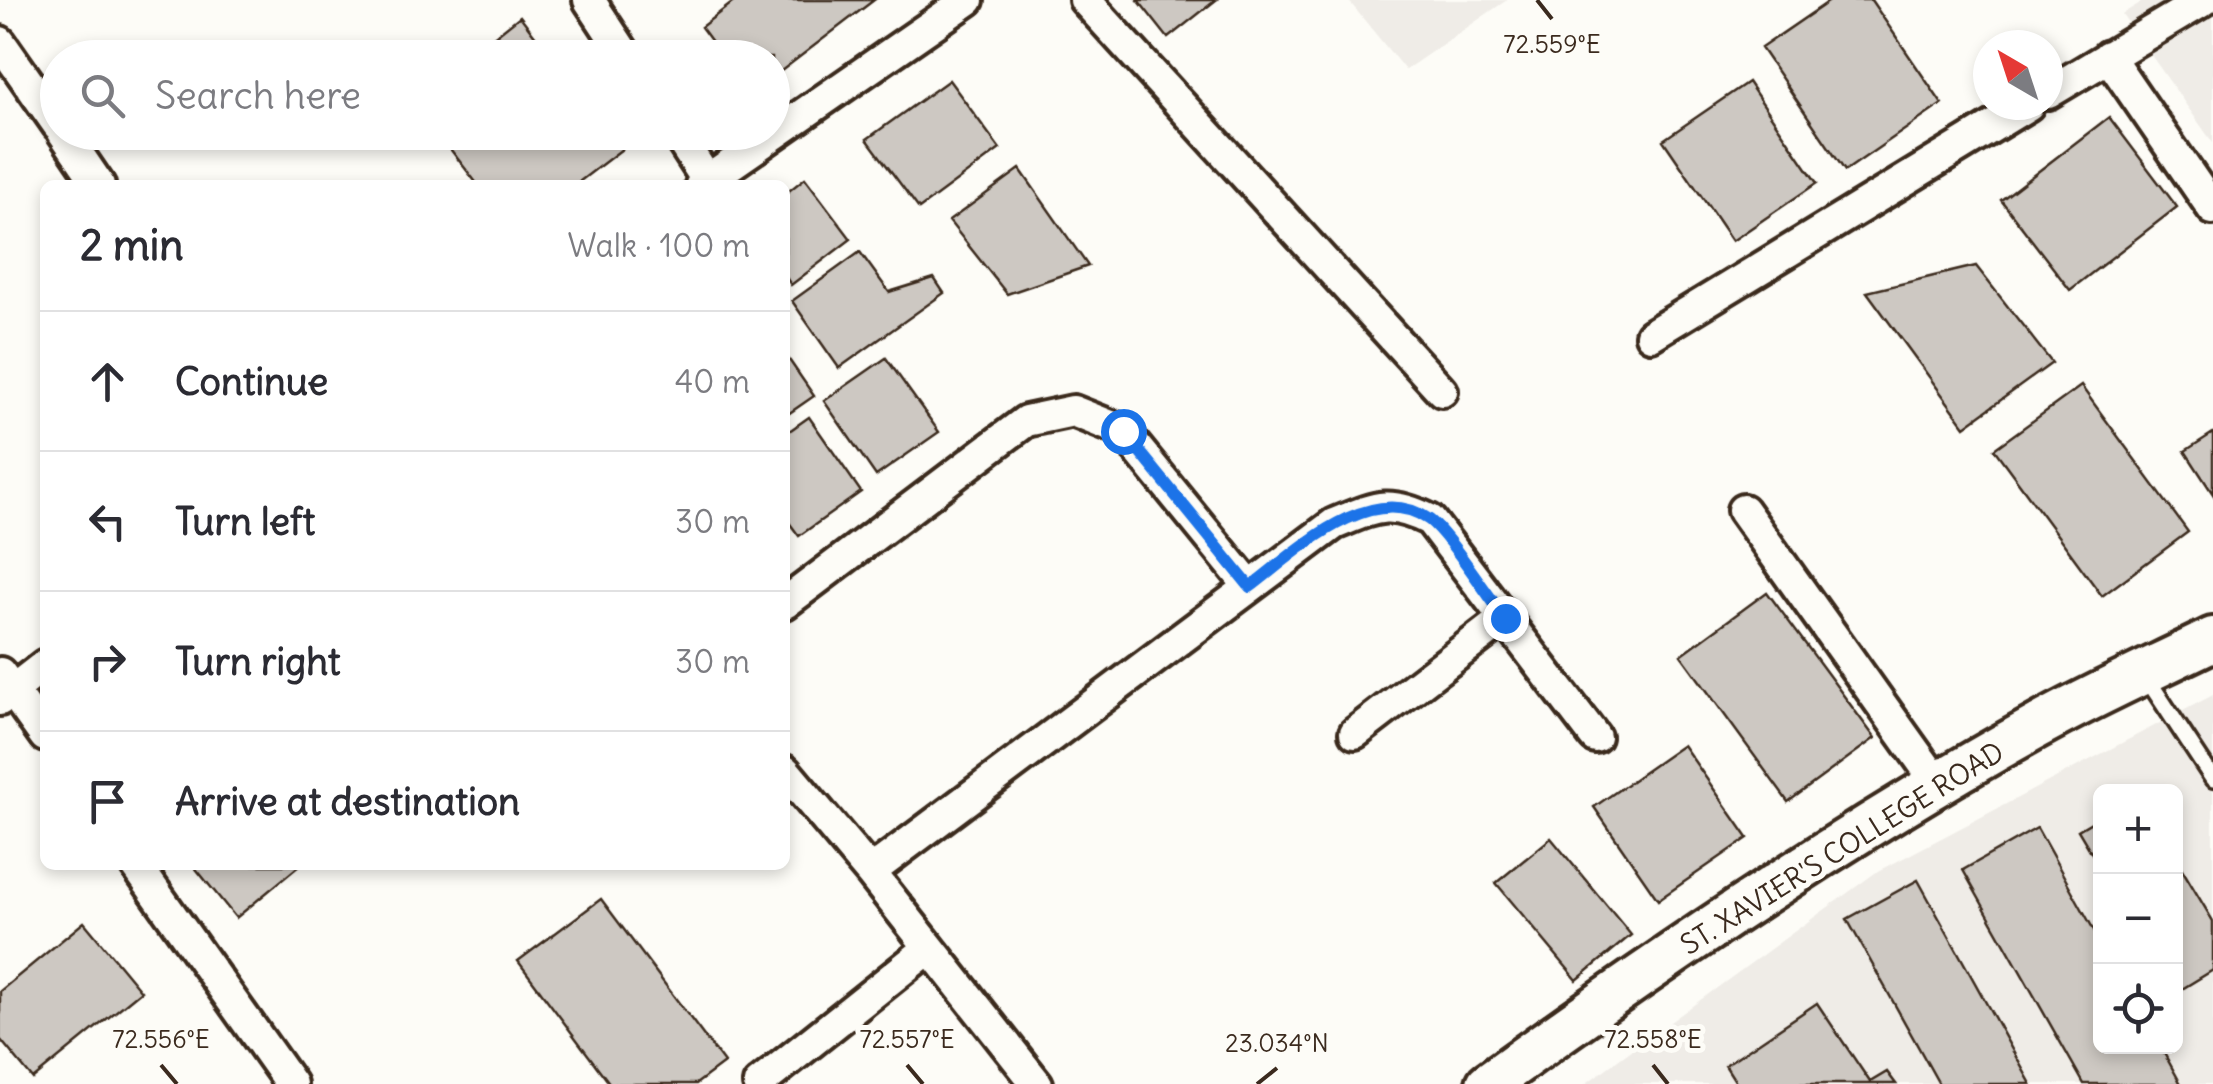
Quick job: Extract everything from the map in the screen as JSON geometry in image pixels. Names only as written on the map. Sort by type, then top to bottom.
[{"type":"street","points":[[589,0],[615,40]]},
{"type":"street","points":[[790,123],[968,0]]},
{"type":"street","points":[[1085,0],[1442,390]]},
{"type":"street","points":[[2063,84],[2204,0]]},
{"type":"street","points":[[0,42],[40,99]]},
{"type":"street","points":[[2108,56],[2213,208]]},
{"type":"street","points":[[1650,335],[2003,120]]},
{"type":"street","points":[[75,150],[96,180]]},
{"type":"street","points":[[686,150],[703,180]]},
{"type":"street","points":[[707,180],[750,150]]},
{"type":"street","points":[[790,599],[1026,421],[1073,411],[1123,431],[1250,587]]},
{"type":"street","points":[[870,872],[1334,524],[1369,510],[1402,506],[1430,520],[1595,737]]},
{"type":"street","points":[[1744,510],[1938,784]]},
{"type":"street","points":[[1355,734],[1505,618]]},
{"type":"street","name":"ST. XAVIER'S COLLEGE ROAD","points":[[1488,1084],[1705,932],[1860,831],[2039,725],[2213,639]]},
{"type":"street","points":[[40,667],[4,688],[40,730]]},
{"type":"street","points":[[790,777],[1037,1084]]},
{"type":"street","points":[[140,870],[291,1084]]},
{"type":"street","points":[[759,1084],[928,950]]},
{"type":"lane","points":[[2144,673],[2213,779]]},
{"type":"shaded area","points":[[1348,0],[1507,0],[1405,70]]},
{"type":"shaded area","points":[[2145,0],[2213,0],[2213,143],[2122,14]]},
{"type":"shaded area","points":[[2213,695],[2213,1084],[1585,1084],[1875,873]]},
{"type":"building","points":[[736,0],[874,0],[790,64],[790,40],[711,40],[701,27]]},
{"type":"building","points":[[1138,0],[1216,0],[1168,38]]},
{"type":"building","points":[[1831,0],[1871,0],[1942,104],[1845,171],[1761,48]]},
{"type":"building","points":[[520,16],[538,40],[490,40]]},
{"type":"building","points":[[949,80],[1000,149],[919,209],[867,139]]},
{"type":"building","points":[[1748,82],[1817,183],[1732,241],[1663,140]]},
{"type":"building","points":[[2109,117],[2177,207],[2070,290],[2001,200]]},
{"type":"building","points":[[451,150],[621,150],[582,180],[474,180]]},
{"type":"building","points":[[1020,169],[1088,266],[1007,294],[949,221]]},
{"type":"building","points":[[805,178],[851,239],[791,285],[790,284],[790,190]]},
{"type":"building","points":[[860,252],[889,292],[934,278],[944,293],[839,368],[792,301]]},
{"type":"building","points":[[1976,266],[2052,363],[1965,426],[1867,292]]},
{"type":"building","points":[[886,358],[939,432],[876,476],[824,401]]},
{"type":"building","points":[[790,361],[814,396],[790,413]]},
{"type":"building","points":[[2081,386],[2188,532],[2102,596],[1994,449]]},
{"type":"building","points":[[809,417],[861,492],[799,536],[790,524],[790,430]]},
{"type":"building","points":[[2213,433],[2213,494],[2185,451]]},
{"type":"building","points":[[1767,592],[1875,738],[1788,802],[1681,655]]},
{"type":"building","points":[[1683,745],[1748,838],[1658,900],[1594,807]]},
{"type":"building","points":[[2093,821],[2093,855],[2078,830]]},
{"type":"building","points":[[2037,828],[2093,928],[2093,1054],[2164,1054],[2181,1084],[2084,1084],[1963,870]]},
{"type":"building","points":[[1551,838],[1631,935],[1577,980],[1496,883]]},
{"type":"building","points":[[197,870],[294,870],[236,918]]},
{"type":"building","points":[[2183,871],[2213,921],[2213,970],[2183,988]]},
{"type":"building","points":[[1918,880],[2031,1084],[1939,1084],[1847,919]]},
{"type":"building","points":[[601,899],[724,1063],[696,1084],[610,1084],[518,961]]},
{"type":"building","points":[[84,922],[141,991],[33,1079],[0,1039],[0,991]]},
{"type":"building","points":[[1817,1003],[1870,1082],[1887,1072],[1896,1084],[1737,1084],[1725,1065]]},
{"type":"route","points":[[1123,431],[1250,587],[1334,524],[1369,510],[1402,506],[1430,520],[1505,618]]}]
